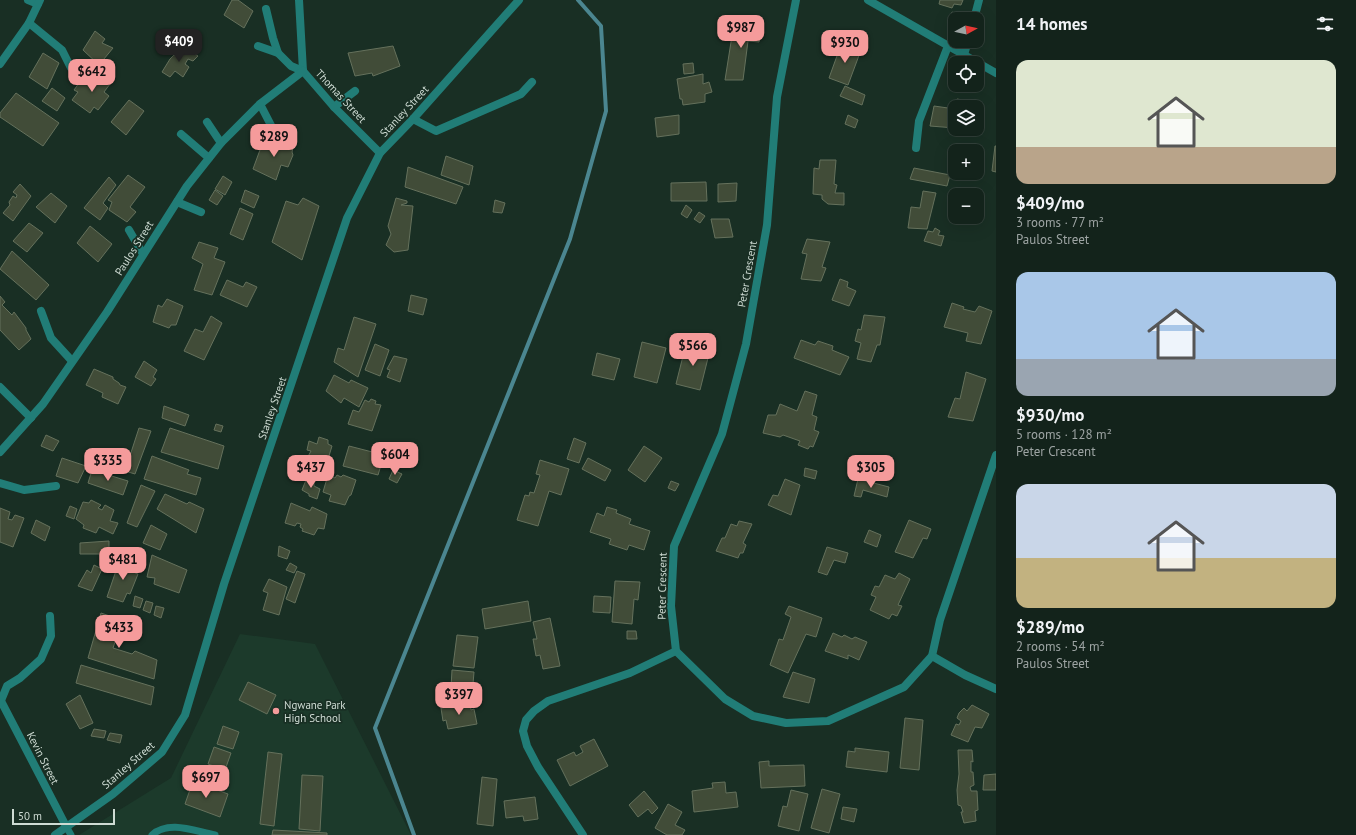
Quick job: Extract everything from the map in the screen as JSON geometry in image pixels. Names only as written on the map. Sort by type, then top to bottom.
[{"type":"street","points":[[0,64],[29,23],[39,2],[28,0]]},
{"type":"street","name":"Thomas Street","points":[[299,0],[303,71],[334,107],[380,153]]},
{"type":"street","name":"Stanley Street","points":[[55,835],[69,831],[162,752],[185,715],[226,577],[345,225],[380,153],[519,0]]},
{"type":"street","name":"Peter Crescent","points":[[676,651],[671,606],[674,546],[722,434],[746,344],[767,225],[778,97],[796,0]]},
{"type":"street","points":[[868,0],[948,46],[919,121],[916,148]]},
{"type":"street","points":[[976,12],[980,0]]},
{"type":"street","points":[[266,9],[278,53]]},
{"type":"street","points":[[29,23],[62,50],[71,68]]},
{"type":"street","points":[[258,46],[278,53],[291,66],[303,71]]},
{"type":"street","points":[[952,48],[996,73]]},
{"type":"street","points":[[964,55],[966,48]]},
{"type":"street","name":"Paulos Street","points":[[0,452],[43,404],[108,312],[177,202],[209,158],[221,143],[260,104],[303,71]]},
{"type":"street","points":[[412,119],[436,131],[521,94],[532,82]]},
{"type":"street","points":[[334,107],[355,91]]},
{"type":"street","points":[[260,104],[275,133]]},
{"type":"street","points":[[207,122],[221,143]]},
{"type":"street","points":[[181,134],[209,158]]},
{"type":"street","points":[[177,202],[201,212]]},
{"type":"street","points":[[129,230],[144,254]]},
{"type":"street","points":[[41,311],[51,338],[72,361]]},
{"type":"street","points":[[0,387],[31,418]]},
{"type":"street","points":[[583,835],[538,767],[527,746],[523,731],[526,720],[534,711],[548,701],[630,673],[676,651],[725,699],[753,716],[786,723],[828,721],[871,703],[904,686],[932,656],[940,620],[996,455]]},
{"type":"street","points":[[0,483],[24,490],[56,486]]},
{"type":"street","points":[[0,701],[7,686],[20,678],[40,659],[51,636],[50,616]]},
{"type":"street","points":[[932,656],[965,675],[996,689]]},
{"type":"street","name":"Kevin Street","points":[[0,701],[69,831]]},
{"type":"lane","points":[[152,835],[158,830],[171,826],[215,835]]},
{"type":"shaded area","name":"Ngwane Park High School","points":[[240,634],[315,644],[411,835],[79,835],[171,778]]},
{"type":"building","points":[[232,0],[238,0],[253,11],[244,28],[224,15]]},
{"type":"building","points":[[940,0],[963,0],[961,5],[954,4],[952,8],[939,4]]},
{"type":"building","points":[[745,21],[750,22],[751,25],[762,26],[759,42],[748,41],[743,80],[725,80],[734,23],[743,24]]},
{"type":"building","points":[[95,31],[105,39],[102,43],[113,48],[99,65],[83,50]]},
{"type":"building","points":[[842,42],[861,50],[848,85],[829,78]]},
{"type":"building","points":[[393,46],[400,66],[373,76],[372,73],[355,76],[348,53]]},
{"type":"building","points":[[185,47],[198,56],[193,61],[188,59],[185,64],[189,67],[183,77],[175,71],[170,77],[162,72],[170,59],[174,55],[178,56]]},
{"type":"building","points":[[43,53],[59,63],[47,89],[29,77]]},
{"type":"building","points":[[693,63],[694,73],[684,74],[683,64]]},
{"type":"building","points":[[93,71],[110,84],[104,92],[109,96],[98,110],[94,107],[90,113],[72,100],[78,92],[74,90],[82,79],[86,81]]},
{"type":"building","points":[[703,74],[703,84],[709,82],[712,92],[705,94],[705,102],[683,105],[682,99],[680,99],[677,79]]},
{"type":"building","points":[[845,86],[865,95],[862,105],[840,96]]},
{"type":"building","points":[[52,88],[65,98],[57,111],[42,101]]},
{"type":"building","points":[[16,93],[59,123],[43,146],[0,117],[0,113]]},
{"type":"building","points":[[129,100],[144,111],[126,135],[111,122]]},
{"type":"building","points":[[934,106],[948,108],[948,127],[930,126]]},
{"type":"building","points":[[679,115],[679,134],[657,137],[655,118]]},
{"type":"building","points":[[848,115],[858,120],[855,128],[845,124]]},
{"type":"building","points":[[282,137],[294,144],[292,152],[293,155],[288,167],[281,165],[276,180],[253,169],[264,139],[275,146]]},
{"type":"building","points":[[996,146],[996,172],[992,171]]},
{"type":"building","points":[[446,156],[473,166],[469,185],[441,175]]},
{"type":"building","points":[[820,160],[836,160],[834,184],[837,185],[835,193],[844,193],[844,205],[828,204],[822,199],[822,195],[813,194],[814,168],[819,169]]},
{"type":"building","points":[[408,167],[463,187],[456,204],[405,187]]},
{"type":"building","points":[[914,168],[948,175],[949,180],[947,186],[910,179]]},
{"type":"building","points":[[128,175],[145,187],[130,207],[136,212],[127,222],[109,210],[112,202],[108,200]]},
{"type":"building","points":[[223,176],[232,182],[225,195],[215,189]]},
{"type":"building","points":[[109,177],[116,185],[103,203],[108,208],[100,220],[84,208]]},
{"type":"building","points":[[706,182],[707,201],[671,201],[671,183]]},
{"type":"building","points":[[737,183],[736,201],[718,202],[718,184]]},
{"type":"building","points":[[20,184],[31,196],[13,221],[3,213],[10,205],[9,202],[13,196],[16,198],[17,195],[13,192]]},
{"type":"building","points":[[215,190],[223,196],[217,205],[209,200]]},
{"type":"building","points":[[245,190],[259,196],[254,208],[241,202]]},
{"type":"building","points":[[923,191],[936,193],[927,229],[908,228],[911,207],[920,208]]},
{"type":"building","points":[[51,193],[67,206],[55,223],[36,207]]},
{"type":"building","points":[[303,198],[319,206],[302,260],[272,242],[286,201],[298,205]]},
{"type":"building","points":[[396,198],[407,201],[407,203],[401,205],[413,206],[408,250],[394,252],[386,245],[391,234],[388,226]]},
{"type":"building","points":[[495,200],[505,203],[502,213],[493,212]]},
{"type":"building","points":[[686,205],[692,210],[687,218],[681,214]]},
{"type":"building","points":[[240,208],[253,214],[243,240],[230,234]]},
{"type":"building","points":[[699,212],[705,216],[700,223],[694,219]]},
{"type":"building","points":[[711,219],[729,219],[733,237],[715,238]]},
{"type":"building","points":[[29,223],[43,233],[27,252],[13,241]]},
{"type":"building","points":[[90,226],[112,244],[98,262],[77,243]]},
{"type":"building","points":[[935,228],[940,231],[938,235],[944,236],[941,246],[924,241],[928,231],[933,232]]},
{"type":"building","points":[[807,239],[830,242],[822,267],[826,268],[821,281],[801,279],[807,254],[802,253]]},
{"type":"building","points":[[199,242],[218,248],[214,258],[225,262],[212,295],[194,290],[203,264],[192,258]]},
{"type":"building","points":[[12,251],[49,285],[36,300],[0,269]]},
{"type":"building","points":[[840,279],[848,282],[847,287],[856,291],[849,306],[832,300]]},
{"type":"building","points":[[227,280],[243,287],[246,282],[257,287],[247,307],[220,295]]},
{"type":"building","points":[[411,295],[427,299],[423,315],[408,311]]},
{"type":"building","points":[[0,296],[5,302],[2,305],[12,315],[14,312],[26,328],[31,339],[19,350],[0,330]]},
{"type":"building","points":[[167,299],[183,306],[176,325],[171,325],[169,328],[153,322],[158,305],[162,307]]},
{"type":"building","points":[[952,303],[964,307],[963,309],[975,312],[979,306],[992,311],[981,344],[966,341],[968,333],[944,327]]},
{"type":"building","points":[[864,315],[885,317],[880,345],[877,345],[871,362],[857,359],[861,343],[855,341],[858,329],[861,330]]},
{"type":"building","points":[[211,316],[222,323],[204,360],[184,351],[195,329],[203,332]]},
{"type":"building","points":[[354,317],[376,324],[358,377],[334,362],[338,348],[344,350]]},
{"type":"building","points":[[801,340],[815,345],[818,341],[833,346],[832,350],[849,357],[840,375],[794,358]]},
{"type":"building","points":[[642,342],[666,348],[657,383],[634,377]]},
{"type":"building","points":[[375,344],[389,350],[380,376],[365,370]]},
{"type":"building","points":[[686,344],[710,350],[700,390],[676,384]]},
{"type":"building","points":[[597,353],[620,359],[614,380],[592,375]]},
{"type":"building","points":[[394,356],[407,359],[400,382],[387,377],[390,370],[387,369]]},
{"type":"building","points":[[144,361],[157,370],[153,377],[156,379],[151,386],[135,377]]},
{"type":"building","points":[[94,369],[113,377],[113,379],[120,385],[126,387],[118,404],[102,397],[103,393],[86,385]]},
{"type":"building","points":[[966,372],[986,379],[973,421],[948,417],[955,398],[960,399]]},
{"type":"building","points":[[334,375],[349,383],[351,380],[368,388],[359,407],[344,398],[341,403],[326,391]]},
{"type":"building","points":[[805,391],[817,395],[812,415],[817,417],[814,430],[819,432],[813,447],[810,446],[808,449],[798,445],[800,441],[783,435],[780,437],[763,433],[768,415],[776,415],[780,404],[797,411]]},
{"type":"building","points":[[371,399],[376,401],[375,404],[381,405],[372,431],[348,424],[353,410],[359,412],[365,400],[369,402]]},
{"type":"building","points":[[164,406],[189,415],[185,426],[162,418]]},
{"type":"building","points":[[216,424],[223,426],[221,432],[214,430]]},
{"type":"building","points":[[139,428],[151,431],[135,474],[125,471]]},
{"type":"building","points":[[170,428],[224,446],[218,469],[161,452]]},
{"type":"building","points":[[46,435],[59,441],[53,451],[41,446]]},
{"type":"building","points":[[319,437],[328,440],[328,444],[332,446],[325,469],[309,466],[309,463],[305,462],[311,451],[307,450],[309,441],[317,444]]},
{"type":"building","points":[[574,438],[586,443],[579,463],[567,459]]},
{"type":"building","points":[[349,446],[384,455],[378,475],[343,466]]},
{"type":"building","points":[[644,446],[662,458],[645,482],[628,470]]},
{"type":"building","points":[[152,456],[189,470],[187,474],[201,478],[196,495],[144,479]]},
{"type":"building","points":[[62,458],[86,466],[78,483],[56,476]]},
{"type":"building","points":[[588,458],[611,470],[605,481],[582,469]]},
{"type":"building","points":[[540,460],[569,469],[561,495],[549,491],[538,526],[517,520],[525,495],[529,496],[530,492],[534,493],[540,475],[536,474]]},
{"type":"building","points":[[805,468],[817,471],[815,479],[804,476]]},
{"type":"building","points":[[92,470],[128,481],[123,495],[88,483]]},
{"type":"building","points":[[393,470],[402,474],[397,483],[389,479]]},
{"type":"building","points":[[328,475],[335,478],[337,475],[341,477],[343,475],[356,480],[351,495],[349,496],[345,505],[329,501],[331,495],[323,492]]},
{"type":"building","points":[[785,479],[800,485],[791,515],[768,505],[773,495],[778,496]]},
{"type":"building","points":[[858,479],[889,487],[887,497],[863,490],[861,497],[854,496]]},
{"type":"building","points":[[306,480],[314,483],[314,486],[320,489],[317,499],[309,496],[309,494],[302,490]]},
{"type":"building","points":[[671,481],[679,484],[675,491],[668,488]]},
{"type":"building","points":[[141,485],[155,491],[137,527],[127,523]]},
{"type":"building","points":[[165,494],[187,504],[189,502],[204,509],[196,533],[157,509]]},
{"type":"building","points":[[91,500],[101,505],[98,508],[102,510],[105,505],[114,510],[110,521],[118,523],[113,534],[99,527],[96,533],[83,528],[84,525],[76,519],[83,502],[89,503]]},
{"type":"building","points":[[291,503],[310,511],[312,507],[327,514],[324,529],[318,528],[314,535],[302,531],[303,529],[300,527],[301,524],[297,523],[295,526],[285,523]]},
{"type":"building","points":[[70,506],[77,509],[74,519],[66,516]]},
{"type":"building","points":[[607,507],[617,510],[616,513],[631,519],[629,524],[650,531],[644,550],[629,545],[627,550],[609,544],[611,539],[590,532],[597,513],[604,516]]},
{"type":"building","points":[[0,508],[10,512],[8,519],[12,520],[15,515],[24,518],[13,547],[0,542]]},
{"type":"building","points":[[36,520],[50,527],[45,541],[31,533]]},
{"type":"building","points":[[909,520],[931,529],[927,539],[923,538],[913,558],[895,552]]},
{"type":"building","points":[[739,521],[752,524],[743,543],[746,545],[743,553],[740,553],[738,558],[716,551],[722,538],[725,538],[731,524],[737,526]]},
{"type":"building","points":[[151,525],[167,534],[160,550],[143,543]]},
{"type":"building","points":[[869,530],[881,535],[877,547],[864,542]]},
{"type":"building","points":[[109,541],[109,554],[80,554],[80,543]]},
{"type":"building","points":[[279,546],[290,551],[287,559],[278,556]]},
{"type":"building","points":[[827,547],[848,553],[845,563],[834,560],[827,575],[818,572]]},
{"type":"building","points":[[152,555],[187,570],[179,593],[154,584],[155,578],[147,577]]},
{"type":"building","points":[[120,559],[138,566],[135,573],[138,574],[130,594],[127,593],[123,602],[107,597]]},
{"type":"building","points":[[290,563],[297,567],[294,573],[286,570]]},
{"type":"building","points":[[94,565],[102,569],[92,591],[78,586],[87,570],[91,573]]},
{"type":"building","points":[[297,571],[305,574],[295,603],[286,599]]},
{"type":"building","points":[[899,573],[910,579],[898,605],[902,606],[897,616],[892,614],[889,619],[870,610],[876,597],[871,595],[875,586],[879,587],[885,575],[895,579]]},
{"type":"building","points":[[269,579],[287,587],[279,615],[263,610],[268,593],[263,591]]},
{"type":"building","points":[[615,581],[640,582],[638,600],[634,599],[632,624],[612,622]]},
{"type":"building","points":[[135,596],[143,599],[140,608],[133,606]]},
{"type":"building","points":[[594,596],[611,597],[610,613],[593,612]]},
{"type":"building","points":[[146,601],[153,603],[150,613],[143,610]]},
{"type":"building","points":[[528,601],[531,621],[485,629],[482,609]]},
{"type":"building","points":[[156,606],[164,608],[161,618],[154,615]]},
{"type":"building","points":[[789,606],[822,618],[816,637],[806,634],[788,673],[770,665],[779,639],[783,640],[791,617],[785,614]]},
{"type":"building","points":[[101,613],[130,623],[124,634],[118,633],[113,648],[132,654],[135,651],[157,660],[154,679],[88,658]]},
{"type":"building","points":[[550,618],[560,666],[543,669],[540,655],[536,656],[533,639],[537,639],[533,622]]},
{"type":"building","points":[[627,631],[636,631],[637,639],[627,639]]},
{"type":"building","points":[[833,633],[842,637],[844,635],[852,639],[855,637],[867,642],[859,660],[848,655],[848,659],[825,651]]},
{"type":"building","points":[[457,635],[478,637],[474,668],[453,666]]},
{"type":"building","points":[[81,665],[154,687],[151,705],[76,683]]},
{"type":"building","points":[[452,670],[474,672],[473,684],[468,684],[467,689],[451,688]]},
{"type":"building","points":[[793,672],[815,679],[809,703],[783,697]]},
{"type":"building","points":[[248,682],[276,695],[267,714],[239,700]]},
{"type":"building","points":[[80,695],[93,723],[80,729],[66,704]]},
{"type":"building","points":[[470,704],[471,710],[474,709],[477,724],[448,729],[446,720],[443,721],[441,708]]},
{"type":"building","points":[[972,705],[989,714],[982,728],[975,727],[968,742],[951,735],[956,724],[959,725],[961,721],[957,718],[959,713],[964,708],[967,711]]},
{"type":"building","points":[[905,718],[923,720],[919,770],[900,768]]},
{"type":"building","points":[[223,726],[239,732],[233,749],[217,744]]},
{"type":"building","points":[[94,729],[106,731],[104,738],[91,736]]},
{"type":"building","points":[[110,733],[122,735],[120,743],[107,740]]},
{"type":"building","points":[[594,739],[608,766],[570,786],[557,760],[574,752],[576,756],[583,752],[580,746]]},
{"type":"building","points":[[214,747],[231,753],[225,770],[208,764]]},
{"type":"building","points":[[855,748],[889,752],[887,772],[846,767],[848,751],[855,752]]},
{"type":"building","points":[[958,750],[972,750],[973,762],[971,761],[971,772],[973,772],[974,785],[970,787],[971,791],[977,791],[978,810],[975,811],[976,821],[964,823],[961,806],[958,805]]},
{"type":"building","points":[[268,752],[282,754],[274,826],[260,824]]},
{"type":"building","points":[[769,761],[769,766],[804,765],[805,786],[761,788],[759,762]]},
{"type":"building","points":[[996,774],[996,790],[983,790],[984,775]]},
{"type":"building","points":[[302,775],[323,776],[320,831],[299,829]]},
{"type":"building","points":[[482,777],[497,779],[493,826],[477,824]]},
{"type":"building","points":[[193,781],[228,794],[220,817],[185,804]]},
{"type":"building","points":[[725,782],[726,793],[736,792],[738,807],[694,812],[692,791],[713,788],[712,783]]},
{"type":"building","points":[[822,789],[840,794],[829,833],[811,828]]},
{"type":"building","points":[[791,790],[808,794],[799,831],[778,826],[783,806],[787,807]]},
{"type":"building","points":[[644,791],[658,808],[652,814],[648,809],[638,817],[629,805]]},
{"type":"building","points":[[535,797],[538,819],[524,821],[523,816],[506,818],[504,801]]},
{"type":"building","points":[[668,804],[682,812],[675,825],[685,830],[682,835],[667,835],[655,828]]},
{"type":"building","points":[[843,807],[857,809],[854,822],[841,819]]},
{"type":"building","points":[[273,830],[327,833],[327,835],[272,835]]},
{"type":"waterway","points":[[414,835],[375,728],[570,239],[606,111],[601,26],[578,0]]},
{"type":"place","name":"Ngwane Park High School","points":[[276,711]]}]
